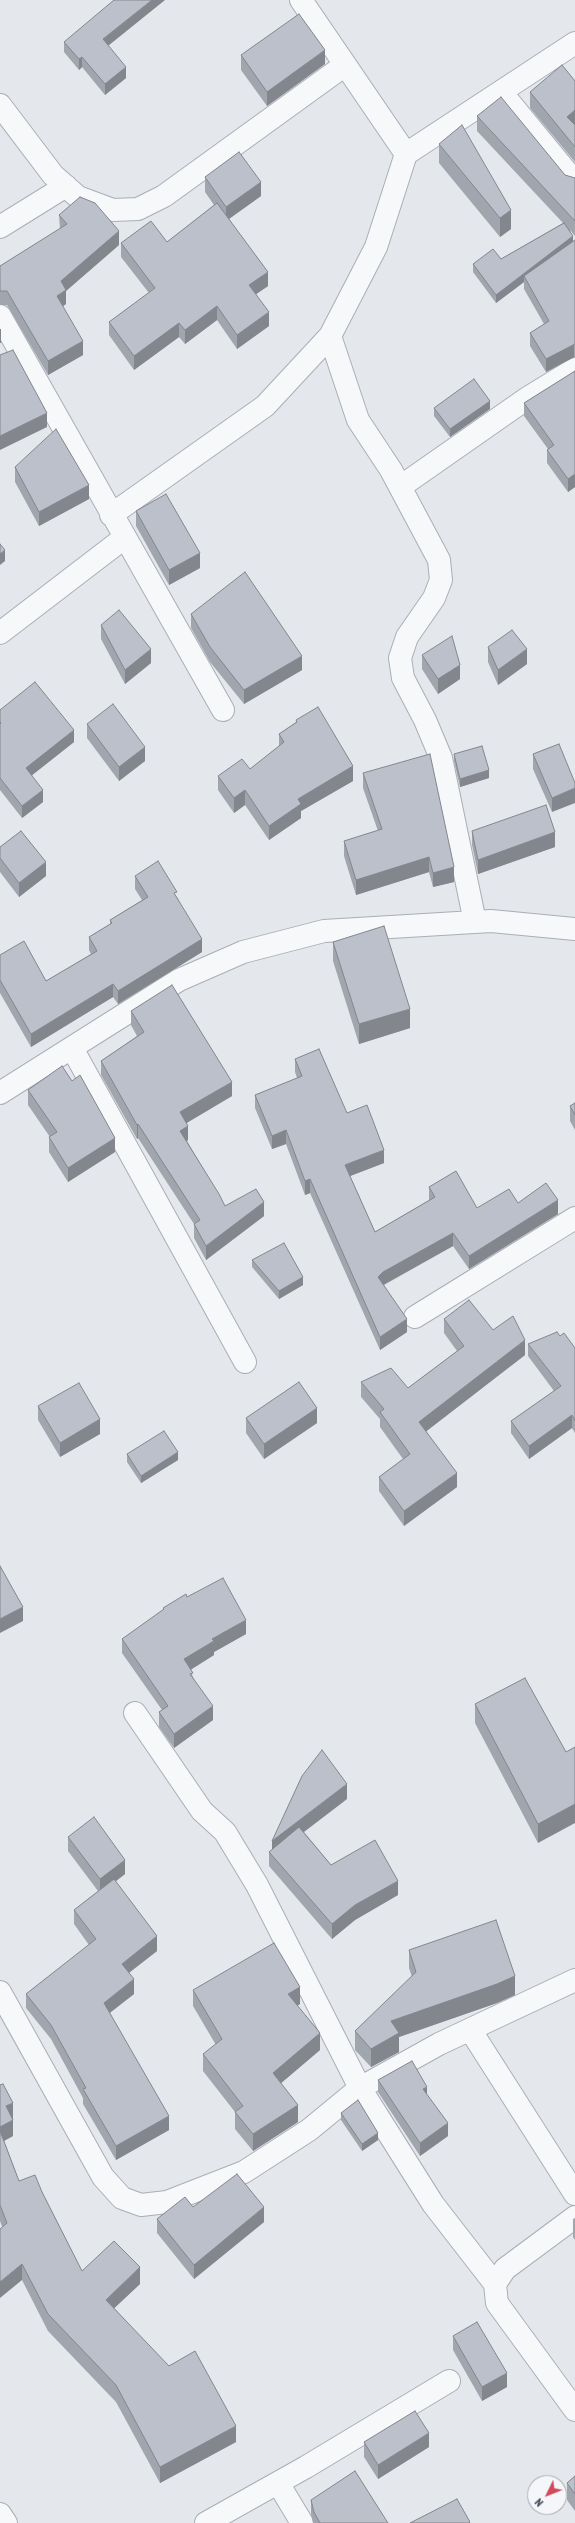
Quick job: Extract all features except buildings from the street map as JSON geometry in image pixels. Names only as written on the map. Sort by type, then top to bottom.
[{"type":"street","points":[[301,0],[406,154]]},
{"type":"street","points":[[111,515],[265,406],[330,336],[376,248],[406,154],[575,43]]},
{"type":"street","points":[[0,105],[53,175],[78,197],[113,210],[138,209],[164,196],[346,65]]},
{"type":"street","points":[[501,92],[575,182]]},
{"type":"street","points":[[0,226],[66,186]]},
{"type":"street","points":[[0,316],[9,353],[111,515],[223,710]]},
{"type":"street","points":[[330,336],[358,420],[400,487],[440,560],[441,580],[434,598],[407,637],[400,658],[403,678],[425,720],[441,758],[475,922]]},
{"type":"street","points":[[400,487],[526,399],[575,369]]},
{"type":"street","points":[[0,633],[124,538]]},
{"type":"street","points":[[0,1093],[179,980],[243,952],[324,931],[475,922],[575,929]]},
{"type":"street","points":[[72,1048],[245,1362]]},
{"type":"street","points":[[415,1317],[575,1218]]},
{"type":"street","points":[[135,1713],[202,1811],[225,1832],[256,1885],[360,2088],[433,2204],[495,2284],[497,2303],[575,2410]]},
{"type":"street","points":[[0,1992],[103,2177],[122,2198],[141,2205],[167,2202],[244,2172],[309,2130],[360,2088],[440,2044],[575,1980]]},
{"type":"street","points":[[470,2031],[575,2194]]},
{"type":"street","points":[[495,2284],[505,2269],[575,2217]]},
{"type":"street","points":[[206,2523],[278,2483],[449,2381]]},
{"type":"street","points":[[278,2483],[302,2523]]},
{"type":"street","points":[[0,2514],[6,2523]]}]
